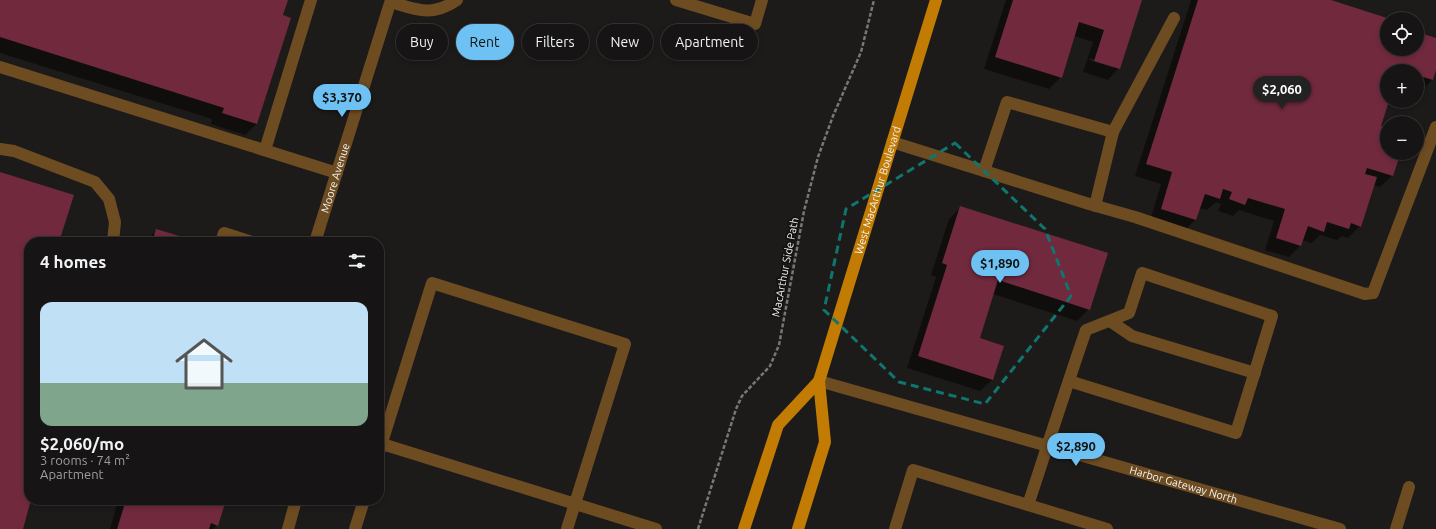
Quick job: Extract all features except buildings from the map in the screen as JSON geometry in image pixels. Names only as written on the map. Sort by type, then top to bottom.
[{"type":"main road","name":"West MacArthur Boulevard","points":[[798,529],[825,442],[818,381],[936,0]]},
{"type":"main road","name":"West MacArthur Boulevard","points":[[744,529],[778,425],[818,381]]},
{"type":"street","points":[[265,150],[311,0]]},
{"type":"street","points":[[391,1],[426,12],[448,6],[456,0]]},
{"type":"street","points":[[676,0],[755,24],[762,0]]},
{"type":"street","name":"Moore Avenue","points":[[317,237],[391,1]]},
{"type":"street","points":[[1095,206],[1113,132],[1174,18]]},
{"type":"street","points":[[0,67],[337,173]]},
{"type":"street","points":[[984,171],[1007,102],[1113,132]]},
{"type":"street","points":[[892,142],[1095,206],[1145,220],[1365,294],[1373,293],[1436,127]]},
{"type":"street","points":[[0,149],[14,151],[95,182],[109,199],[115,222],[114,237]]},
{"type":"street","points":[[223,237],[224,233],[236,237]]},
{"type":"street","points":[[1028,505],[1047,446],[1086,330],[1129,313],[1142,273],[1272,316],[1236,433],[1069,381]]},
{"type":"street","points":[[384,433],[432,283],[625,344],[567,529]]},
{"type":"street","points":[[1110,320],[1132,336],[1255,373]]},
{"type":"street","name":"Harbor Gateway North","points":[[818,381],[1340,529]]},
{"type":"street","points":[[384,447],[656,529]]},
{"type":"street","points":[[894,529],[913,470],[1107,529]]},
{"type":"street","points":[[1396,529],[1409,486]]},
{"type":"street","points":[[288,529],[294,505]]},
{"type":"street","points":[[355,529],[362,505]]},
{"type":"path","name":"MacArthur Side Path","points":[[698,529],[736,409],[742,396],[770,366],[780,345],[804,210],[818,157],[833,116],[861,52],[874,0]]},
{"type":"highlighted area","points":[[955,143],[1045,229],[1071,296],[985,404],[899,382],[824,310],[846,209]]}]
